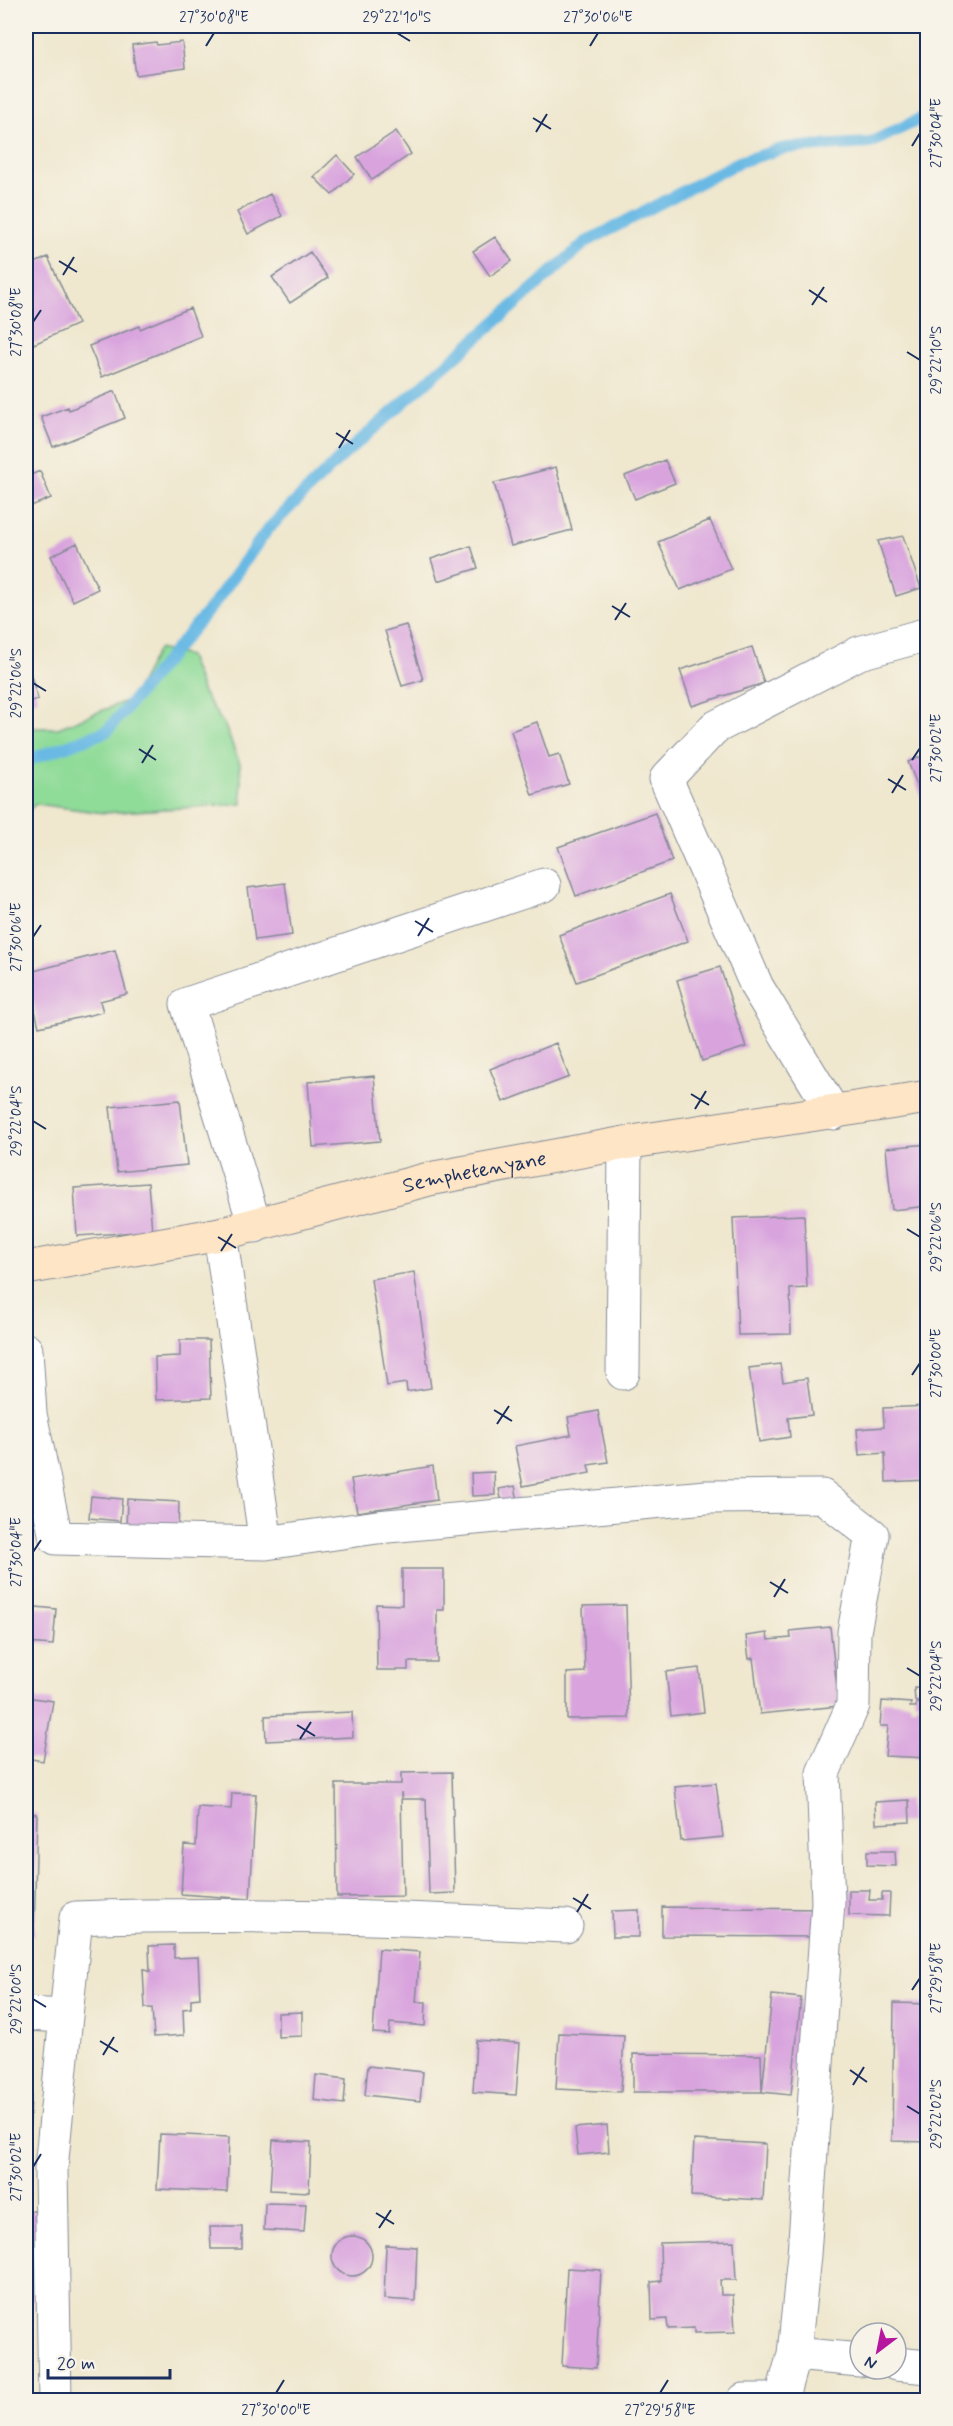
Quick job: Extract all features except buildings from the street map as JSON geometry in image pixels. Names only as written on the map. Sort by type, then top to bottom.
[{"type":"main road","name":"Semphetenyane","points":[[26,1268],[220,1234],[429,1179],[626,1143],[927,1097]]},
{"type":"street","points":[[834,1113],[757,987],[666,779],[714,728],[859,653],[927,634]]},
{"type":"street","points":[[255,1226],[187,1004],[544,885]]},
{"type":"street","points":[[624,1373],[626,1143]]},
{"type":"street","points":[[220,1234],[266,1543]]},
{"type":"street","points":[[26,1350],[30,1414],[56,1538],[266,1543],[388,1526],[729,1497],[822,1496],[872,1535],[854,1632],[853,1705],[823,1773],[828,1902],[804,2255],[794,2354],[781,2400],[744,2400]]},
{"type":"street","points":[[55,2400],[51,2169],[76,1918],[217,1914],[566,1926]]},
{"type":"street","points":[[26,2014],[66,2016]]},
{"type":"street","points":[[794,2354],[848,2359]]},
{"type":"street","points":[[908,2365],[927,2367]]},
{"type":"green space","points":[[158,649],[189,656],[203,693],[225,726],[240,764],[242,804],[104,813],[36,804],[26,812],[26,728],[58,728],[131,699]]},
{"type":"waterway","points":[[26,761],[107,731],[213,605],[268,529],[338,460],[586,242],[739,162],[785,148],[870,143],[928,115]]}]
